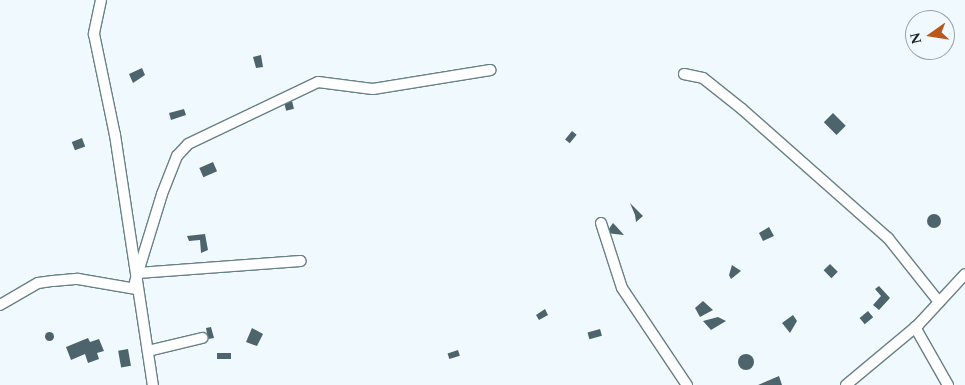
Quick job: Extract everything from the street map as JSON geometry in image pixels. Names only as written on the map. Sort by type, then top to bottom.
[{"type":"street","points":[[101,0],[94,34],[120,164],[153,385]]},
{"type":"street","points":[[136,281],[162,194],[177,156],[188,144],[318,82],[373,88],[490,70]]},
{"type":"street","points":[[684,74],[703,78],[742,109],[888,238],[939,302]]},
{"type":"street","points":[[601,223],[622,288],[687,385]]},
{"type":"street","points":[[0,305],[38,283],[78,279],[136,281],[301,261]]},
{"type":"street","points":[[846,385],[915,327],[965,274]]},
{"type":"street","points":[[915,327],[948,385]]},
{"type":"street","points":[[148,352],[202,338]]},
{"type":"building","points":[[261,55],[263,67],[256,68],[253,57]]},
{"type":"building","points":[[142,68],[145,75],[133,83],[129,74]]},
{"type":"building","points":[[292,101],[294,109],[286,111],[284,103]]},
{"type":"building","points":[[184,109],[186,115],[171,120],[169,113]]},
{"type":"building","points":[[833,113],[846,126],[837,135],[824,122]]},
{"type":"building","points":[[572,131],[577,135],[570,143],[565,140]]},
{"type":"building","points":[[82,138],[85,146],[75,150],[72,142]]},
{"type":"building","points":[[213,162],[217,171],[203,177],[199,168]]},
{"type":"building","points":[[630,203],[643,216],[636,222],[635,215]]},
{"type":"building","points":[[931,214],[937,214],[941,221],[937,228],[931,228],[927,224],[927,218]]},
{"type":"building","points":[[613,223],[615,225],[624,235],[606,233]]},
{"type":"building","points":[[769,227],[774,236],[763,241],[759,233]]},
{"type":"building","points":[[205,234],[208,250],[201,253],[200,240],[189,241],[187,236]]},
{"type":"building","points":[[830,264],[838,272],[831,278],[824,270]]},
{"type":"building","points":[[732,265],[741,271],[731,279],[729,275]]},
{"type":"building","points":[[879,286],[890,298],[879,310],[873,305],[881,296],[875,289]]},
{"type":"building","points":[[703,301],[713,310],[700,317],[695,308]]},
{"type":"building","points":[[545,309],[548,315],[539,320],[536,315]]},
{"type":"building","points":[[868,311],[873,317],[865,324],[860,318]]},
{"type":"building","points":[[793,315],[797,321],[790,333],[782,323]]},
{"type":"building","points":[[718,317],[726,321],[711,330],[703,321]]},
{"type":"building","points":[[211,327],[214,338],[208,339],[206,328]]},
{"type":"building","points":[[252,328],[263,334],[257,346],[246,342]]},
{"type":"building","points":[[600,329],[602,336],[589,339],[588,333]]},
{"type":"building","points":[[49,331],[54,336],[49,341],[44,336]]},
{"type":"building","points":[[88,338],[90,342],[99,339],[104,351],[97,353],[99,359],[88,363],[85,354],[71,360],[66,347]]},
{"type":"building","points":[[128,349],[131,366],[121,367],[118,351]]},
{"type":"building","points":[[458,350],[460,356],[449,359],[448,353]]},
{"type":"building","points":[[217,353],[231,353],[231,359],[217,359]]},
{"type":"building","points":[[746,354],[752,356],[754,362],[752,368],[746,370],[740,368],[738,362],[740,356]]},
{"type":"building","points":[[779,376],[782,385],[758,385]]}]
